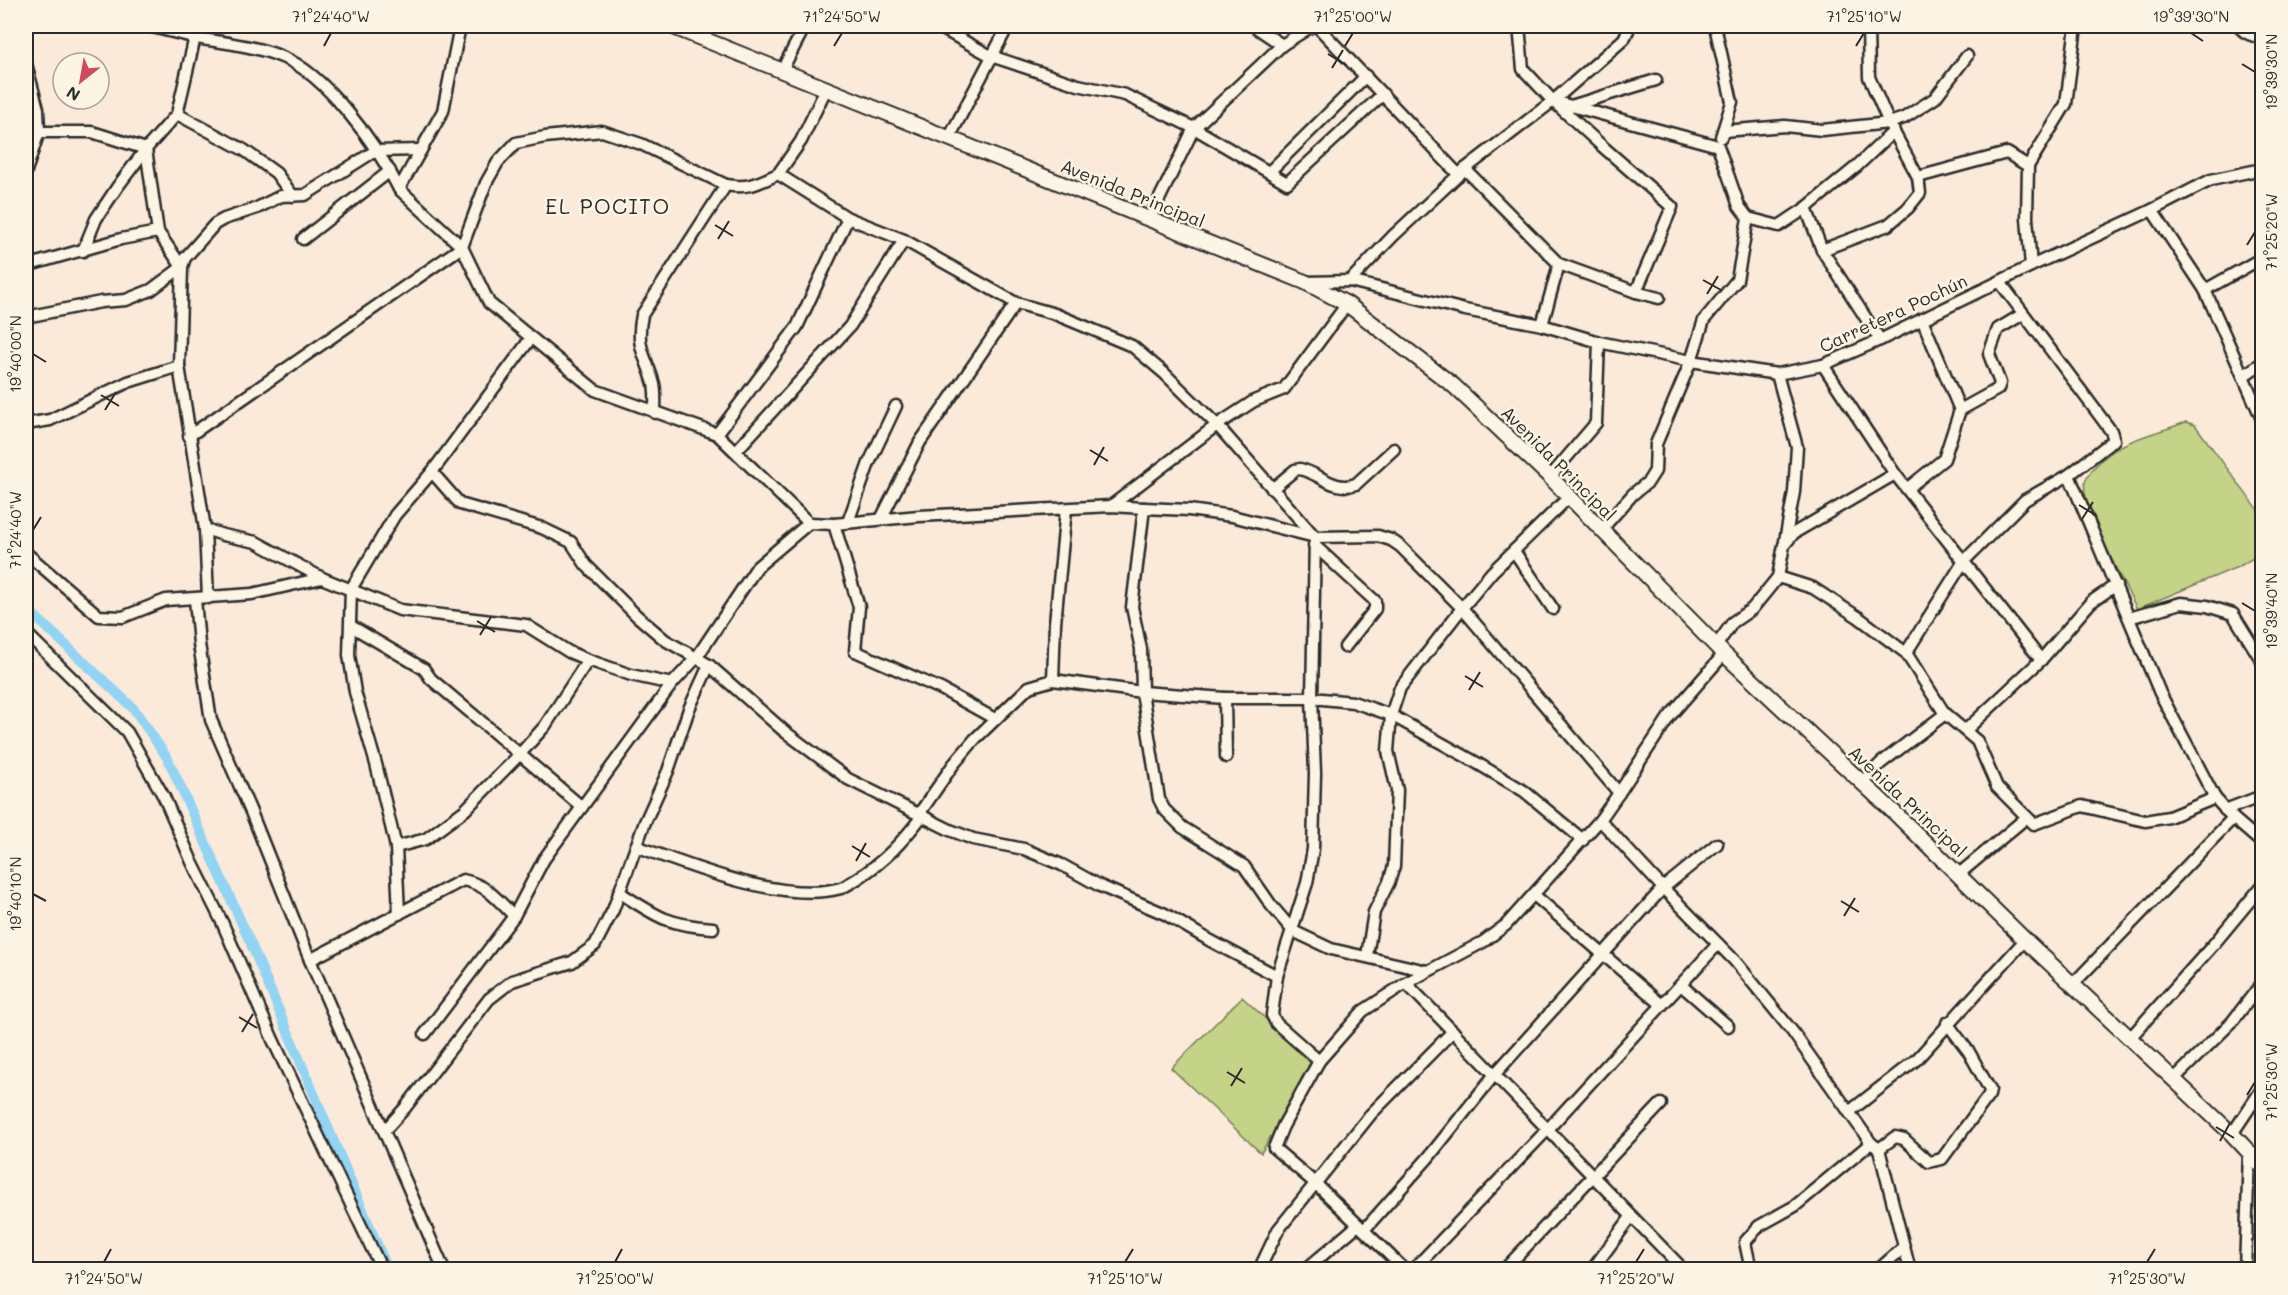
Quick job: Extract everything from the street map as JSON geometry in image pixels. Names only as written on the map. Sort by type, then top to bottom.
[{"type":"main road","name":"Avenida Principal","points":[[671,26],[1305,282],[1347,304],[1454,386],[1550,477],[1720,650],[2074,983],[2232,1134],[2262,1166]]},
{"type":"street","points":[[148,26],[254,48],[284,57],[315,77],[349,114],[390,171],[399,189],[462,247],[489,303],[595,390],[717,434],[809,523],[834,524],[881,519],[1111,506],[1189,510],[1232,516],[1315,541],[1378,536],[1391,540],[1462,608],[1619,794]]},
{"type":"street","points":[[399,189],[443,111],[460,26]]},
{"type":"street","points":[[782,70],[805,26]]},
{"type":"street","points":[[937,26],[991,56],[1078,85],[1125,95],[1194,128],[1287,183],[1383,94]]},
{"type":"street","points":[[949,138],[1008,26]]},
{"type":"street","points":[[1254,26],[1282,45]]},
{"type":"street","points":[[1149,220],[1194,128],[1282,45],[1312,26]]},
{"type":"street","points":[[1317,26],[1462,172],[1559,264],[1659,298]]},
{"type":"street","points":[[1519,26],[1523,69],[1553,101],[1672,207],[1636,292]]},
{"type":"street","points":[[1350,282],[1393,236],[1462,172],[1553,101],[1624,39],[1629,26]]},
{"type":"street","points":[[1715,26],[1732,102],[1718,146],[1739,206],[1748,218],[1779,226],[1806,208],[1856,167],[1892,127],[1935,98],[1967,56]]},
{"type":"street","points":[[1822,250],[1888,225],[1908,208],[1920,193],[1918,177],[1869,77],[1868,26]]},
{"type":"street","points":[[2031,266],[2027,218],[2028,166],[2066,104],[2076,26]]},
{"type":"street","points":[[2240,26],[2262,38]]},
{"type":"street","points":[[83,250],[96,219],[146,149],[177,114],[195,37]]},
{"type":"street","points":[[26,64],[38,109],[39,132],[26,171]]},
{"type":"street","points":[[1269,172],[1366,76]]},
{"type":"street","points":[[1571,106],[1656,80]]},
{"type":"street","points":[[189,436],[462,247],[486,183],[498,162],[514,144],[531,139],[602,131],[640,144],[726,184],[739,187],[750,186],[778,174],[801,141],[826,89]]},
{"type":"street","points":[[1553,101],[1718,146]]},
{"type":"street","points":[[177,114],[252,156],[276,173],[292,196]]},
{"type":"street","points":[[1723,131],[1785,126],[1822,130],[1892,127]]},
{"type":"street","points":[[39,132],[92,132],[146,149]]},
{"type":"street","points":[[146,149],[158,232],[182,267]]},
{"type":"street","points":[[208,598],[205,529],[179,366],[182,267],[185,258],[215,224],[281,196],[305,195],[375,151],[421,150]]},
{"type":"street","points":[[1918,177],[2007,153],[2028,166]]},
{"type":"street","name":"Carretera Pochún","points":[[1305,282],[1350,282],[1464,310],[1542,326],[1599,342],[1690,361],[1777,374],[1823,365],[1880,340],[2211,180],[2262,169]]},
{"type":"street","points":[[303,239],[390,171]]},
{"type":"street","points":[[778,174],[848,218],[904,240],[1016,303],[1055,314],[1132,346],[1164,373],[1217,425],[1315,541],[1375,601],[1375,609],[1345,647]]},
{"type":"street","points":[[655,413],[654,385],[640,347],[639,330],[642,315],[726,184]]},
{"type":"street","points":[[1806,208],[1822,250],[1880,340]]},
{"type":"street","points":[[2152,210],[2205,290],[2262,419]]},
{"type":"street","points":[[717,434],[797,327],[848,218]]},
{"type":"street","points":[[1601,530],[1633,494],[1648,482],[1655,471],[1656,444],[1704,320],[1737,280],[1748,218]]},
{"type":"street","points":[[26,266],[121,239],[158,232]]},
{"type":"street","points":[[736,451],[850,326],[904,240]]},
{"type":"street","points":[[2205,290],[2262,258]]},
{"type":"street","points":[[1542,326],[1559,264]]},
{"type":"street","points":[[26,317],[101,302],[126,300],[151,290],[182,267]]},
{"type":"street","points":[[1906,653],[1964,561],[2025,500],[2069,475],[2114,441],[2111,431],[2000,282]]},
{"type":"street","points":[[881,519],[920,442],[1016,303]]},
{"type":"street","points":[[1111,506],[1217,425],[1254,401],[1284,389],[1347,304]]},
{"type":"street","points":[[1960,410],[1998,389],[2000,383],[1989,354],[1998,329],[2024,314]]},
{"type":"street","points":[[1908,488],[1944,459],[1960,410],[1922,319]]},
{"type":"street","points":[[399,914],[396,847],[376,764],[355,692],[349,656],[351,588],[395,515],[432,472],[531,338]]},
{"type":"street","points":[[1550,477],[1596,423],[1599,342]]},
{"type":"street","points":[[2243,376],[2262,363]]},
{"type":"street","points":[[1823,365],[1895,474],[2041,660]]},
{"type":"street","points":[[26,424],[50,420],[128,382],[179,366]]},
{"type":"street","points":[[1405,1269],[1316,1184],[1274,1148],[1283,1126],[1318,1061],[1363,1011],[1406,983],[1495,935],[1534,895],[1600,820],[1619,794],[1669,717],[1720,650],[1733,622],[1752,609],[1778,577],[1794,492],[1797,447],[1777,374]]},
{"type":"street","points":[[849,522],[869,463],[896,406]]},
{"type":"street","points":[[1272,489],[1295,470],[1334,485],[1356,484],[1394,449]]},
{"type":"street","points":[[432,472],[460,504],[542,528],[571,542],[586,565],[637,616],[665,640],[709,665],[784,731],[848,779],[950,830],[974,839],[1024,849],[1062,865],[1100,886],[1165,914],[1277,976]]},
{"type":"street","points":[[1784,545],[1794,533],[1895,474]]},
{"type":"street","points":[[2069,475],[2160,693],[2215,798],[2229,814],[2262,843]]},
{"type":"street","points":[[1367,956],[1374,912],[1394,866],[1397,790],[1388,751],[1391,715],[1400,688],[1492,572],[1569,497]]},
{"type":"street","points":[[1144,508],[1132,607],[1141,649],[1142,692],[1159,799],[1164,809],[1182,827],[1244,866],[1271,905],[1293,931],[1331,949],[1427,971]]},
{"type":"street","points":[[1053,680],[1055,623],[1066,509]]},
{"type":"street","points":[[425,1034],[514,916],[544,859],[672,684],[697,657],[757,567],[809,523]]},
{"type":"street","points":[[834,524],[859,607],[855,651],[941,689],[995,719]]},
{"type":"street","points":[[205,529],[256,542],[322,578],[400,610],[526,625],[569,652],[588,660],[631,675],[672,684]]},
{"type":"street","points":[[1315,541],[1312,698],[1315,773],[1314,849],[1307,883],[1277,976],[1272,1015],[1318,1061]]},
{"type":"street","points":[[1514,551],[1553,609]]},
{"type":"street","points":[[26,553],[99,616],[123,617],[166,600],[252,594],[322,578]]},
{"type":"street","points":[[1778,577],[1813,588],[1858,617],[1906,653],[1945,714],[1977,741],[1997,787],[2034,824],[2082,806],[2145,821],[2169,817],[2215,798]]},
{"type":"street","points":[[1966,730],[2041,660],[2091,602],[2116,585]]},
{"type":"street","points":[[195,599],[199,644],[211,720],[251,812],[310,960],[444,1269]]},
{"type":"street","points":[[2129,618],[2181,603],[2207,606],[2233,614],[2262,661]]},
{"type":"street","points":[[351,626],[424,669],[431,679],[582,807]]},
{"type":"street","points":[[26,633],[127,732],[159,788],[222,922],[340,1186],[382,1269]]},
{"type":"street","points":[[396,847],[426,840],[465,810],[545,726],[588,660]]},
{"type":"street","points":[[384,1131],[405,1108],[489,999],[512,981],[572,962],[595,945],[613,910],[636,846],[668,771],[689,709],[709,665]]},
{"type":"street","points":[[636,846],[706,872],[778,889],[814,892],[843,887],[871,870],[898,847],[958,758],[995,719],[1029,687],[1053,680],[1142,692],[1224,698],[1312,698],[1353,702],[1391,715],[1524,791],[1583,840]]},
{"type":"street","points":[[1224,698],[1226,757]]},
{"type":"street","points":[[1862,782],[1881,763],[1945,714]]},
{"type":"street","points":[[2074,983],[2229,814],[2262,796]]},
{"type":"street","points":[[1959,874],[2027,817]]},
{"type":"street","points":[[1600,820],[1663,888],[1736,961],[1792,1030],[1875,1146],[1910,1269]]},
{"type":"street","points":[[1305,1269],[1361,1228],[1428,1158],[1495,1074],[1663,888],[1717,844]]},
{"type":"street","points":[[310,960],[463,880],[483,886],[514,916]]},
{"type":"street","points":[[2130,1038],[2262,886]]},
{"type":"street","points":[[619,891],[660,918],[685,926],[713,928]]},
{"type":"street","points":[[1534,895],[1662,1005]]},
{"type":"street","points":[[1850,1112],[1917,1059],[2025,939]]},
{"type":"street","points":[[1413,1269],[1548,1129],[1718,944]]},
{"type":"street","points":[[1406,983],[1593,1174],[1680,1268]]},
{"type":"street","points":[[2173,1080],[2232,1022],[2262,983]]},
{"type":"street","points":[[1681,985],[1728,1026]]},
{"type":"street","points":[[1751,1269],[1744,1242],[1759,1226],[1795,1206],[1875,1146],[1895,1137],[1904,1139],[1929,1162],[1942,1159],[1989,1095],[1989,1090],[1969,1052],[1947,1023]]},
{"type":"street","points":[[1259,1269],[1278,1230],[1371,1114],[1452,1031]]},
{"type":"street","points":[[2232,1134],[2262,1089]]},
{"type":"street","points":[[1504,1269],[1661,1104]]},
{"type":"street","points":[[2245,1269],[2249,1152]]},
{"type":"street","points":[[1592,1269],[1631,1217]]},
{"type":"street","points":[[1878,1269],[1903,1248]]},
{"type":"green space","points":[[2186,422],[2195,425],[2258,510],[2262,522],[2262,549],[2255,557],[2240,566],[2137,609],[2096,526],[2085,493],[2085,482],[2097,465],[2125,444]]},
{"type":"green space","points":[[1242,997],[1314,1063],[1261,1153],[1171,1068]]},
{"type":"waterway","points":[[26,608],[134,709],[168,759],[251,944],[388,1270]]},
{"type":"district","name":"EL POCITO","points":[[608,205]]}]
